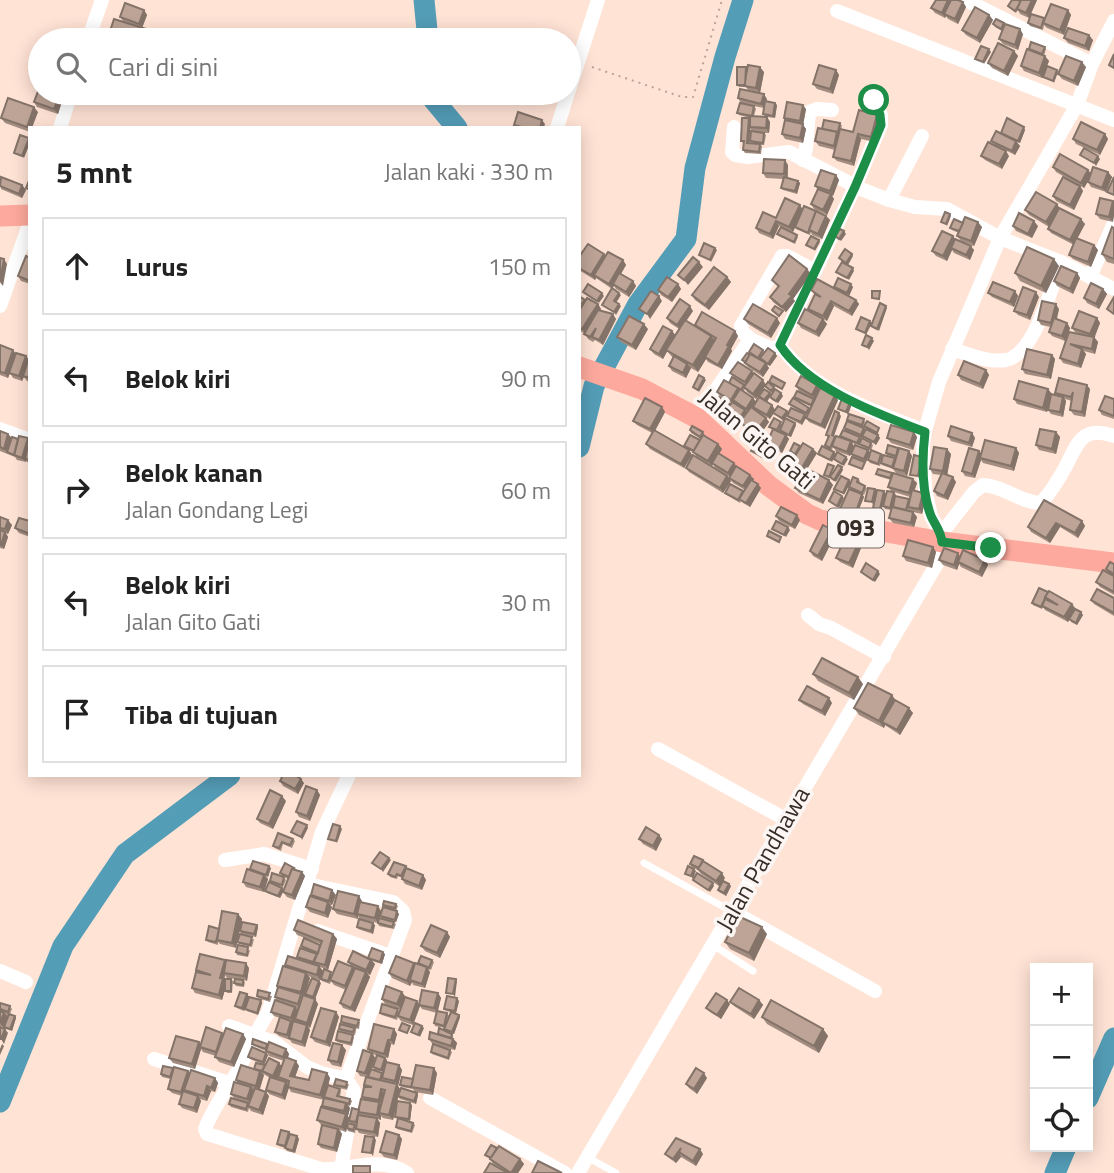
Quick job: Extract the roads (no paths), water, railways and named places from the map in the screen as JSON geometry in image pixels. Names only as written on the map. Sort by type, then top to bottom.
[{"type":"main road","points":[[0,216],[28,215]]},
{"type":"main road","name":"Jalan Gito Gati","points":[[581,368],[642,389],[697,418],[769,486],[807,514],[834,524],[1114,563]]},
{"type":"street","points":[[92,28],[102,0]]},
{"type":"street","points":[[581,53],[598,0]]},
{"type":"street","points":[[966,0],[1092,64]]},
{"type":"street","points":[[837,10],[1114,120]]},
{"type":"street","points":[[941,538],[931,516],[925,489],[925,432],[952,349],[1000,238],[1077,105],[1092,64],[1114,21]]},
{"type":"street","points":[[816,271],[788,256],[782,256],[741,326],[742,332],[754,341],[773,349],[780,345],[816,271],[855,187],[881,125],[874,100]]},
{"type":"street","points":[[61,126],[67,105]]},
{"type":"street","points":[[558,126],[564,105]]},
{"type":"street","points":[[803,160],[809,112],[817,109],[832,110]]},
{"type":"street","points":[[734,127],[732,152],[735,155],[748,157],[789,152],[855,187],[889,200],[915,207],[953,211],[1000,238],[1061,262],[1114,289]]},
{"type":"street","points":[[889,200],[922,136]]},
{"type":"street","points":[[1090,276],[1114,223]]},
{"type":"street","points":[[0,306],[28,228]]},
{"type":"street","points":[[952,349],[988,360],[1004,360],[1017,356],[1030,343],[1061,262]]},
{"type":"street","points":[[697,418],[747,344],[754,341]]},
{"type":"street","points":[[780,345],[789,359],[822,384],[883,415],[925,432]]},
{"type":"street","points":[[0,429],[28,439]]},
{"type":"street","name":"Jalan Pandhawa","points":[[578,1173],[785,819],[884,657],[938,562],[941,538],[974,492],[983,485],[1005,490],[1032,503],[1041,503],[1064,469],[1079,440],[1089,433],[1100,431],[1114,436]]},
{"type":"street","points":[[808,615],[819,624],[884,657]]},
{"type":"street","points":[[658,749],[785,819]]},
{"type":"street","points":[[348,777],[322,832],[268,1013],[253,1034],[247,1052],[205,1129],[207,1134],[321,1169],[382,1164],[407,1173]]},
{"type":"street","points":[[225,860],[264,854],[312,869]]},
{"type":"street","points":[[307,884],[393,902],[399,905],[405,920],[398,958],[346,1079]]},
{"type":"street","points":[[732,912],[875,991]]},
{"type":"street","points":[[293,922],[398,958]]},
{"type":"street","points":[[0,971],[26,982]]},
{"type":"street","points":[[229,1026],[274,1042],[307,1067],[346,1079],[354,1091],[341,1169]]},
{"type":"street","points":[[154,1059],[229,1083]]},
{"type":"street","points":[[430,1098],[565,1173]]},
{"type":"lane","points":[[644,863],[732,912]]},
{"type":"lane","points":[[713,944],[752,971]]},
{"type":"lane","points":[[587,1157],[616,1173]]},
{"type":"waterway","points":[[424,0],[427,28]]},
{"type":"waterway","points":[[581,439],[594,386],[638,304],[686,239],[695,168],[743,0]]},
{"type":"waterway","points":[[438,105],[455,126]]},
{"type":"waterway","points":[[0,1102],[63,946],[125,854],[227,777]]},
{"type":"waterway","points":[[1092,1089],[1114,1038]]},
{"type":"waterway","points":[[1055,1173],[1064,1152]]}]
